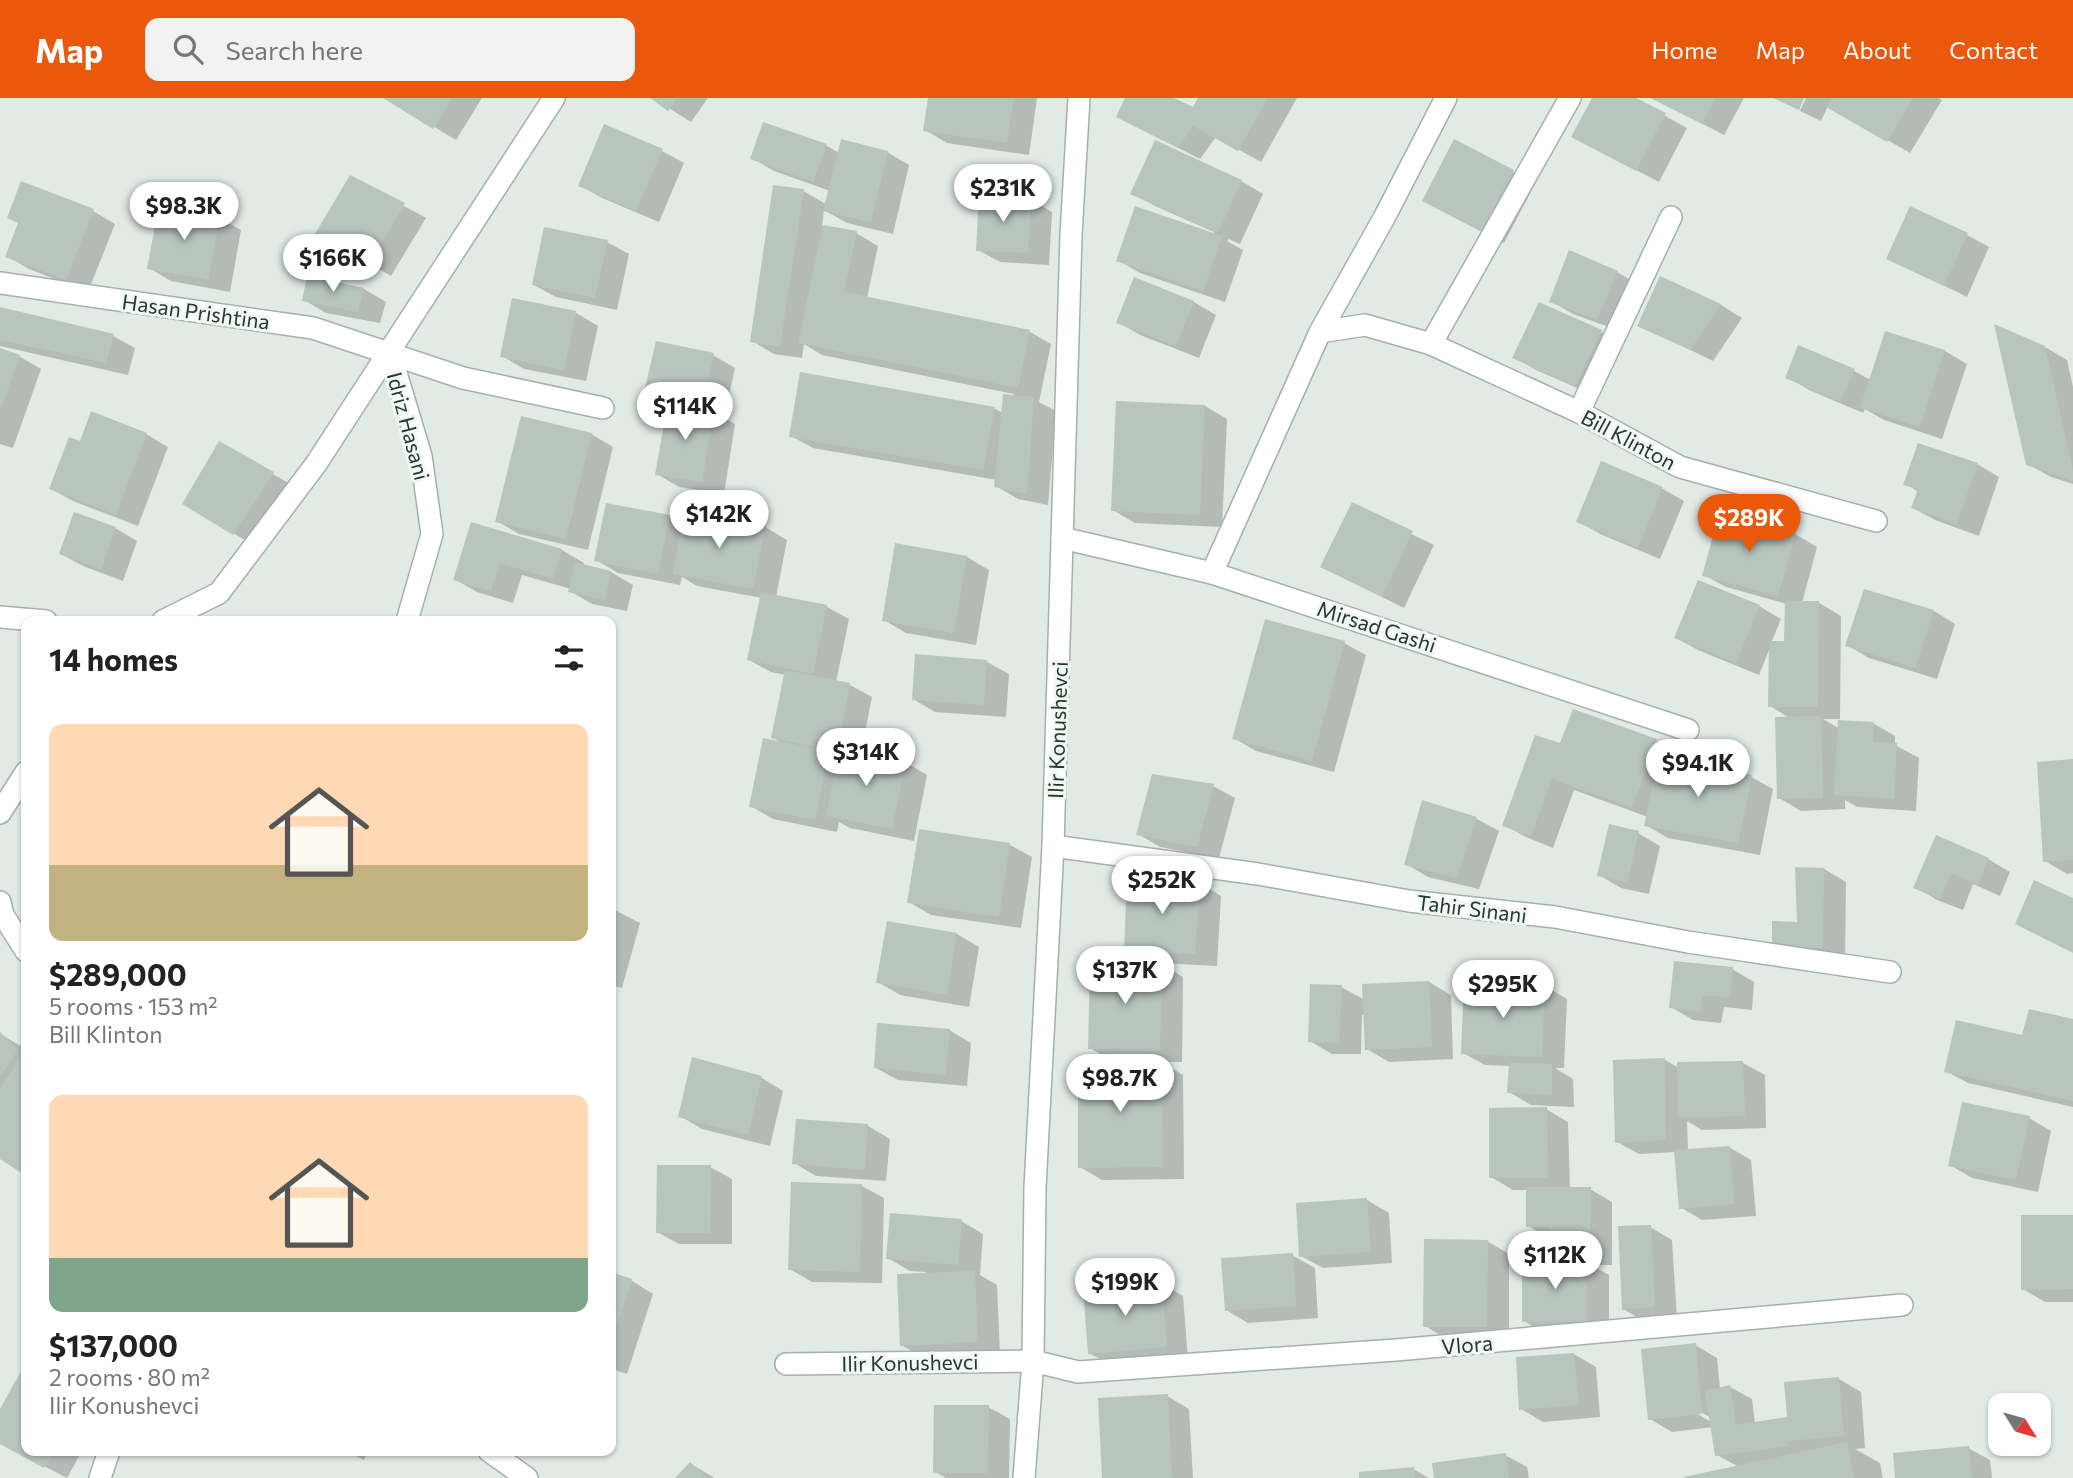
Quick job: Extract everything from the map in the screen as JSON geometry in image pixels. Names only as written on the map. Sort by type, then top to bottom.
[{"type":"street","points":[[173,616],[219,593],[316,464],[554,98]]},
{"type":"street","name":"Ilir Konushevci","points":[[1024,1478],[1033,1361],[1035,1188],[1053,846],[1071,235],[1079,98]]},
{"type":"street","points":[[1212,573],[1320,332],[1384,218],[1446,98]]},
{"type":"street","points":[[1431,344],[1570,98]]},
{"type":"street","points":[[1579,412],[1671,216]]},
{"type":"street","name":"Hasan Prishtina","points":[[0,283],[313,328],[463,378],[603,408]]},
{"type":"street","name":"Bill Klinton","points":[[1320,332],[1365,325],[1431,344],[1579,412],[1680,467],[1876,521]]},
{"type":"street","name":"Idriz Hasani","points":[[390,354],[421,456],[432,534],[408,616]]},
{"type":"street","name":"Mirsad Gashi","points":[[1062,538],[1212,573],[1688,730]]},
{"type":"street","points":[[0,617],[21,619]]},
{"type":"street","points":[[0,813],[21,780]]},
{"type":"street","name":"Tahir Sinani","points":[[1053,846],[1258,874],[1409,901],[1555,917],[1688,942],[1890,972]]},
{"type":"street","points":[[0,902],[3,915],[21,943]]},
{"type":"street","name":"Vlora","points":[[1033,1361],[1078,1372],[1396,1350],[1902,1305]]},
{"type":"street","name":"Ilir Konushevci","points":[[786,1364],[1033,1361]]},
{"type":"street","points":[[100,1478],[107,1456]]},
{"type":"street","points":[[496,1456],[527,1478]]},
{"type":"building","points":[[383,98],[452,98],[433,129]]},
{"type":"building","points":[[650,98],[677,98],[668,111]]},
{"type":"building","points":[[928,98],[1014,98],[1007,143],[923,131]]},
{"type":"building","points":[[1125,98],[1174,98],[1193,107],[1198,98],[1268,98],[1238,151],[1193,126],[1178,148],[1116,117]]},
{"type":"building","points":[[1592,98],[1636,98],[1666,113],[1636,171],[1571,137]]},
{"type":"building","points":[[1650,98],[1715,98],[1702,124]]},
{"type":"building","points":[[1773,98],[1804,98],[1799,110]]},
{"type":"building","points":[[1831,98],[1913,98],[1887,142],[1826,107]]},
{"type":"building","points":[[763,122],[827,144],[813,182],[750,159]]},
{"type":"building","points":[[604,124],[663,149],[636,211],[578,186]]},
{"type":"building","points":[[841,139],[888,151],[871,222],[823,211]]},
{"type":"building","points":[[1454,139],[1514,170],[1482,232],[1422,201]]},
{"type":"building","points":[[1155,140],[1242,180],[1218,233],[1130,194]]},
{"type":"building","points":[[350,175],[405,203],[369,265],[315,234]]},
{"type":"building","points":[[21,181],[94,209],[66,280],[5,257],[18,223],[7,218]]},
{"type":"building","points":[[773,185],[804,189],[780,347],[750,342]]},
{"type":"building","points":[[979,195],[1031,197],[1028,253],[976,251]]},
{"type":"building","points":[[159,205],[220,216],[208,280],[147,269]]},
{"type":"building","points":[[1135,206],[1222,236],[1203,291],[1116,261]]},
{"type":"building","points":[[1910,206],[1968,233],[1944,286],[1886,259]]},
{"type":"building","points":[[823,225],[857,231],[844,292],[1030,330],[1018,388],[798,343]]},
{"type":"building","points":[[544,227],[608,240],[595,298],[532,285]]},
{"type":"building","points":[[1569,250],[1618,271],[1597,320],[1549,302]]},
{"type":"building","points":[[307,276],[364,288],[358,312],[302,301]]},
{"type":"building","points":[[1660,276],[1721,304],[1690,350],[1637,326]]},
{"type":"building","points":[[1134,277],[1194,301],[1176,346],[1116,323]]},
{"type":"building","points":[[512,298],[576,311],[564,370],[500,357]]},
{"type":"building","points":[[1539,302],[1602,330],[1575,386],[1512,358]]},
{"type":"building","points":[[0,307],[114,334],[106,363],[0,340]]},
{"type":"building","points":[[1994,324],[2045,346],[2073,481],[2026,465]]},
{"type":"building","points":[[1885,331],[1945,350],[1920,427],[1860,408]]},
{"type":"building","points":[[656,341],[714,353],[703,401],[645,388]]},
{"type":"building","points":[[1798,345],[1855,369],[1840,402],[1785,378]]},
{"type":"building","points":[[0,348],[20,355],[0,411]]},
{"type":"building","points":[[800,372],[995,407],[983,470],[789,437]]},
{"type":"building","points":[[1003,394],[1034,397],[1027,494],[994,487]]},
{"type":"building","points":[[1116,401],[1205,405],[1200,515],[1111,511]]},
{"type":"building","points":[[668,402],[714,410],[702,482],[655,475]]},
{"type":"building","points":[[91,411],[147,433],[116,515],[49,489],[69,437],[80,441]]},
{"type":"building","points":[[521,416],[592,433],[566,539],[495,522]]},
{"type":"building","points":[[219,441],[274,472],[233,535],[182,504]]},
{"type":"building","points":[[1918,443],[1978,463],[1957,524],[1911,508],[1918,489],[1903,485]]},
{"type":"building","points":[[1601,461],[1663,487],[1638,548],[1576,522]]},
{"type":"building","points":[[1352,502],[1413,531],[1382,597],[1320,567]]},
{"type":"building","points":[[606,503],[670,515],[658,574],[594,561]]},
{"type":"building","points":[[684,511],[766,525],[753,589],[673,574]]},
{"type":"building","points":[[1720,511],[1796,532],[1778,596],[1702,576]]},
{"type":"building","points":[[74,512],[116,527],[101,569],[59,554]]},
{"type":"building","points":[[471,522],[562,549],[553,579],[500,563],[491,591],[453,580]]},
{"type":"building","points":[[895,543],[967,556],[954,633],[882,621]]},
{"type":"building","points":[[575,562],[611,571],[605,600],[568,592]]},
{"type":"building","points":[[1698,580],[1760,605],[1736,663],[1674,638]]},
{"type":"building","points":[[1864,589],[1934,610],[1915,668],[1845,646]]},
{"type":"building","points":[[761,592],[827,605],[813,674],[747,660]]},
{"type":"building","points":[[1785,601],[1819,601],[1818,707],[1768,707],[1769,641],[1784,641]]},
{"type":"building","points":[[1265,619],[1345,641],[1312,761],[1232,739]]},
{"type":"building","points":[[915,654],[987,660],[984,705],[912,700]]},
{"type":"building","points":[[785,670],[850,683],[837,752],[771,738]]},
{"type":"building","points":[[1573,709],[1657,739],[1632,808],[1552,779],[1531,836],[1502,826],[1535,735],[1560,743]]},
{"type":"building","points":[[1821,716],[1823,798],[1777,799],[1775,717]]},
{"type":"building","points":[[1838,720],[1874,722],[1873,742],[1897,743],[1894,799],[1834,795]]},
{"type":"building","points":[[763,738],[829,751],[815,820],[749,807]]},
{"type":"building","points":[[840,747],[906,761],[892,829],[826,816]]},
{"type":"building","points":[[1659,754],[1752,775],[1738,843],[1644,826]]},
{"type":"building","points":[[2073,759],[2073,860],[2043,862],[2037,762]]},
{"type":"building","points":[[1152,774],[1214,784],[1197,847],[1136,835]]},
{"type":"building","points":[[1422,800],[1477,817],[1457,878],[1404,865]]},
{"type":"building","points":[[1609,824],[1639,831],[1627,883],[1597,876]]},
{"type":"building","points":[[919,829],[1010,843],[999,917],[907,903]]},
{"type":"building","points":[[1936,835],[1989,858],[1978,885],[1951,873],[1940,899],[1913,888]]},
{"type":"building","points":[[1795,867],[1824,868],[1823,948],[1772,948],[1772,921],[1797,922]]},
{"type":"building","points":[[1127,878],[1200,881],[1195,954],[1124,951]]},
{"type":"building","points":[[2034,880],[2073,898],[2073,953],[2015,924]]},
{"type":"building","points":[[887,921],[957,933],[947,995],[876,983]]},
{"type":"building","points":[[1674,961],[1733,967],[1730,998],[1702,995],[1700,1012],[1669,1008]]},
{"type":"building","points":[[1090,962],[1162,963],[1160,1051],[1088,1049]]},
{"type":"building","points":[[1429,981],[1432,1047],[1365,1050],[1362,984]]},
{"type":"building","points":[[1464,982],[1545,985],[1542,1057],[1461,1054]]},
{"type":"building","points":[[1310,984],[1342,985],[1339,1043],[1308,1042]]},
{"type":"building","points":[[2029,1009],[2073,1019],[2073,1101],[1944,1072],[1956,1020],[2022,1035]]},
{"type":"building","points":[[877,1023],[950,1029],[946,1075],[874,1068]]},
{"type":"building","points":[[0,1032],[18,1050],[0,1076]]},
{"type":"building","points":[[21,1056],[21,1173],[0,1159],[0,1088]]},
{"type":"building","points":[[692,1057],[762,1076],[748,1135],[678,1117]]},
{"type":"building","points":[[1665,1058],[1666,1140],[1615,1143],[1613,1060]]},
{"type":"building","points":[[1162,1060],[1163,1167],[1078,1168],[1078,1061]]},
{"type":"building","points":[[1743,1061],[1745,1116],[1678,1118],[1677,1062]]},
{"type":"building","points":[[1509,1063],[1552,1064],[1552,1095],[1507,1093]]},
{"type":"building","points":[[1962,1102],[2030,1116],[2016,1180],[1948,1166]]},
{"type":"building","points":[[1547,1107],[1548,1178],[1489,1178],[1489,1108]]},
{"type":"building","points":[[796,1119],[868,1124],[865,1170],[792,1164]]},
{"type":"building","points":[[1730,1146],[1734,1204],[1679,1209],[1674,1150]]},
{"type":"building","points":[[657,1165],[711,1165],[710,1233],[656,1233]]},
{"type":"building","points":[[791,1182],[862,1184],[860,1272],[788,1270]]},
{"type":"building","points":[[1526,1187],[1591,1187],[1590,1253],[1550,1253],[1550,1227],[1526,1227]]},
{"type":"building","points":[[1367,1198],[1371,1252],[1299,1257],[1296,1203]]},
{"type":"building","points":[[890,1213],[962,1219],[958,1265],[886,1259]]},
{"type":"building","points":[[2021,1215],[2073,1215],[2073,1289],[2021,1290]]},
{"type":"building","points":[[1651,1225],[1655,1307],[1622,1310],[1618,1226]]},
{"type":"building","points":[[1424,1239],[1488,1240],[1487,1327],[1423,1327]]},
{"type":"building","points":[[1293,1253],[1296,1306],[1225,1311],[1221,1258]]},
{"type":"building","points":[[1587,1260],[1587,1322],[1522,1322],[1522,1261]]},
{"type":"building","points":[[975,1271],[978,1342],[900,1346],[897,1274]]},
{"type":"building","points":[[616,1274],[632,1279],[616,1329]]},
{"type":"building","points":[[1162,1282],[1167,1347],[1088,1354],[1083,1288]]},
{"type":"building","points":[[1696,1343],[1702,1414],[1648,1420],[1641,1349]]},
{"type":"building","points":[[1574,1353],[1579,1405],[1519,1410],[1516,1357]]},
{"type":"building","points":[[21,1371],[21,1455],[0,1444],[0,1409]]},
{"type":"building","points":[[1839,1377],[1844,1436],[1788,1441],[1789,1446],[1715,1456],[1705,1391],[1730,1385],[1736,1425],[1787,1417],[1784,1382]]},
{"type":"building","points":[[1168,1394],[1172,1478],[1102,1478],[1098,1398]]},
{"type":"building","points":[[934,1405],[989,1405],[988,1473],[933,1473]]},
{"type":"building","points":[[1847,1442],[1854,1478],[1684,1478],[1684,1477]]},
{"type":"building","points":[[1969,1446],[1972,1478],[1895,1478],[1893,1453]]},
{"type":"building","points":[[1506,1453],[1509,1478],[1434,1478],[1432,1463]]},
{"type":"building","points":[[22,1456],[51,1456],[44,1468]]},
{"type":"building","points":[[690,1462],[707,1478],[675,1478]]},
{"type":"building","points":[[1414,1467],[1415,1478],[1359,1478],[1359,1472]]}]
